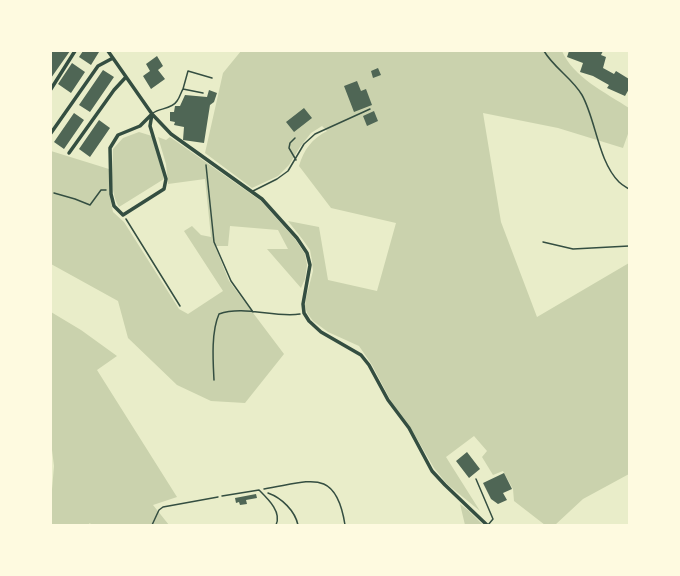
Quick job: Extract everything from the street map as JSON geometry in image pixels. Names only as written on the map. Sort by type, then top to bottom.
[{"type":"street","points":[[51,88],[75,51]]},
{"type":"street","points":[[108,51],[152,114],[171,134],[253,191],[297,238],[307,253],[310,265],[303,304],[304,313],[309,321],[320,332],[361,355],[369,365],[388,400],[409,428],[432,470],[445,485],[488,525]]},
{"type":"street","points":[[51,133],[98,66],[113,58]]},
{"type":"street","points":[[69,153],[114,90],[126,77]]},
{"type":"street","points":[[152,114],[150,126],[166,179],[164,189],[123,215],[114,206],[111,191],[110,148],[118,135],[140,126],[152,114]]},
{"type":"lane","points":[[152,114],[157,110],[170,106],[176,102],[183,88],[188,71],[212,78]]},
{"type":"lane","points":[[183,88],[203,93]]},
{"type":"lane","points":[[253,191],[277,179],[288,171],[296,160],[304,144],[315,134],[370,109]]},
{"type":"lane","points":[[295,138],[290,143],[289,148],[296,160]]},
{"type":"lane","points":[[476,479],[493,519],[488,525]]},
{"type":"lane","points":[[222,496],[259,490],[278,514],[276,525]]},
{"type":"path","points":[[544,51],[576,86],[583,98],[607,164],[619,181],[629,189]]},
{"type":"path","points":[[205,158],[214,242],[231,281],[253,312]]},
{"type":"path","points":[[54,194],[75,199],[90,205],[101,190],[111,191]]},
{"type":"path","points":[[123,215],[180,306]]},
{"type":"path","points":[[543,242],[573,249],[629,246]]},
{"type":"path","points":[[214,380],[213,356],[216,320],[219,314],[226,312],[253,312],[292,315],[304,313]]},
{"type":"path","points":[[51,465],[51,480]]},
{"type":"path","points":[[259,490],[316,481],[326,484],[337,495],[343,510],[345,525]]},
{"type":"path","points":[[259,490],[274,495],[290,509],[296,517],[298,525]]},
{"type":"path","points":[[152,525],[158,510],[164,507],[222,496]]},
{"type":"green space","points":[[241,51],[562,51],[567,60],[582,77],[629,108],[629,131],[623,148],[558,128],[483,113],[501,222],[537,317],[629,263],[629,474],[583,499],[555,525],[545,525],[514,501],[513,489],[503,471],[493,475],[482,457],[487,451],[474,436],[446,457],[480,511],[447,484],[434,468],[409,425],[391,401],[372,365],[359,346],[328,332],[313,321],[307,313],[305,306],[306,298],[313,271],[310,250],[288,221],[319,227],[328,280],[377,291],[396,223],[331,208],[299,166],[303,154],[309,145],[317,137],[327,131],[322,126],[311,133],[289,165],[278,176],[252,188],[205,153],[223,73]]},
{"type":"green space","points":[[139,132],[152,136],[164,179],[119,207],[113,187],[113,149],[123,138]]},
{"type":"green space","points":[[158,137],[166,140],[170,137],[261,201],[295,239],[305,254],[307,265],[305,279],[301,288],[267,249],[288,249],[278,230],[230,226],[228,246],[215,246],[229,281],[284,354],[245,403],[211,401],[177,385],[128,338],[118,301],[51,264],[51,151],[109,169],[109,192],[113,212],[124,222],[179,309],[188,314],[223,291],[184,231],[192,226],[201,235],[211,237],[205,179],[168,184],[166,164]]},
{"type":"green space","points":[[51,312],[81,330],[117,356],[97,370],[177,497],[153,505],[169,525],[91,525],[90,523],[88,525],[51,525],[51,501],[54,466],[51,442]]},
{"type":"green space","points":[[460,504],[469,511],[483,525],[465,525]]},
{"type":"building","points":[[70,51],[51,78],[51,52]]},
{"type":"building","points":[[83,51],[99,52],[91,65],[79,57]]},
{"type":"building","points":[[569,51],[603,51],[601,55],[606,57],[603,68],[614,74],[616,71],[629,79],[629,89],[625,96],[607,88],[609,85],[593,76],[580,72],[583,63],[567,57]]},
{"type":"building","points":[[157,56],[163,66],[158,70],[165,79],[151,89],[143,76],[150,71],[146,64]]},
{"type":"building","points":[[72,63],[85,72],[71,93],[58,84]]},
{"type":"building","points":[[378,68],[381,75],[373,78],[371,71]]},
{"type":"building","points":[[103,70],[114,77],[90,112],[79,105]]},
{"type":"building","points":[[357,81],[361,91],[366,89],[372,105],[354,112],[344,86]]},
{"type":"building","points":[[209,90],[217,93],[214,102],[210,105],[204,143],[183,140],[184,127],[174,125],[175,122],[170,121],[170,112],[174,112],[175,106],[180,106],[185,95],[207,97]]},
{"type":"building","points":[[304,108],[312,118],[294,132],[286,122]]},
{"type":"building","points":[[374,111],[378,121],[367,126],[363,116]]},
{"type":"building","points":[[74,113],[84,120],[64,149],[54,142]]},
{"type":"building","points":[[99,120],[110,128],[90,157],[79,149]]},
{"type":"building","points":[[467,452],[480,469],[469,478],[456,461]]},
{"type":"building","points":[[504,473],[512,489],[503,493],[507,500],[498,504],[491,499],[483,483]]},
{"type":"building","points":[[256,494],[257,498],[246,500],[247,504],[240,505],[239,502],[236,503],[235,498]]}]
